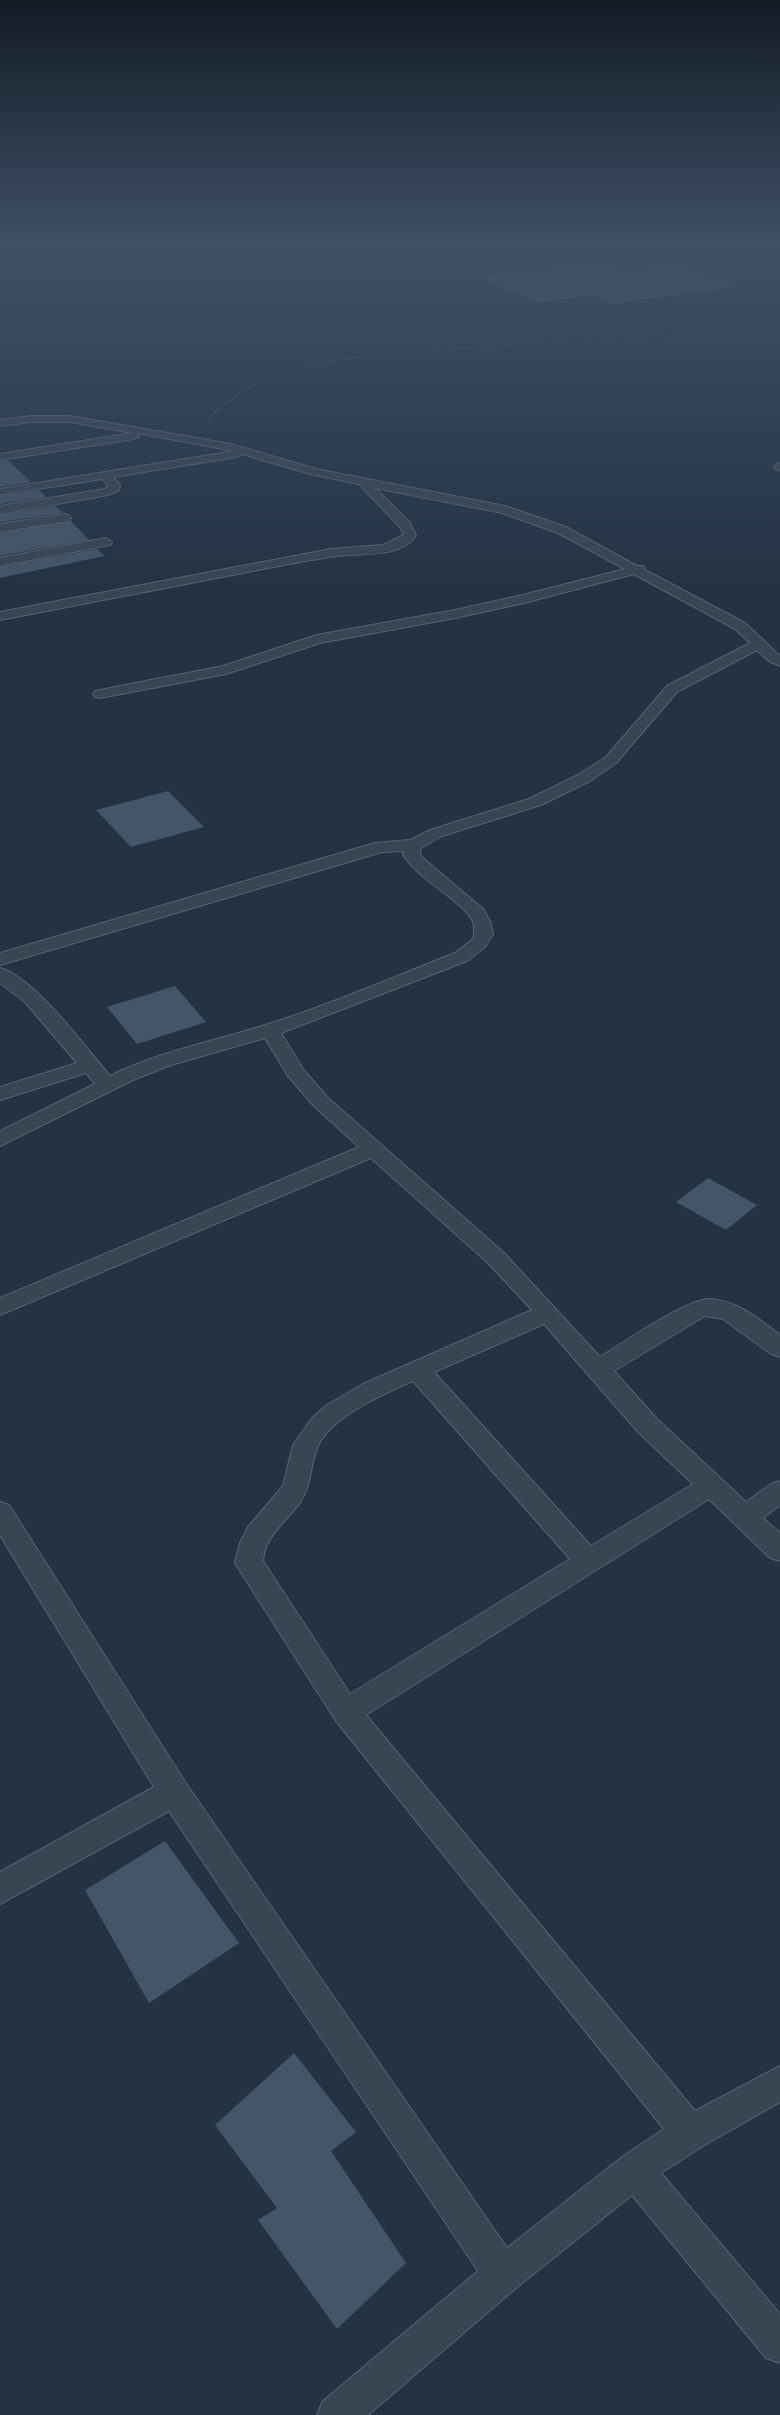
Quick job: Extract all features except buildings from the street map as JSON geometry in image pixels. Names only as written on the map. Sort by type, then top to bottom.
[{"type":"street","points":[[0,423],[31,419],[70,420],[182,438],[248,452],[314,472],[483,505],[536,519],[562,530],[639,569],[740,626],[765,652],[780,662]]},
{"type":"street","points":[[0,457],[153,433]]},
{"type":"street","points":[[0,492],[248,452]]},
{"type":"street","points":[[0,510],[108,492],[113,490],[114,485],[105,475]]},
{"type":"street","points":[[0,616],[301,558],[383,547],[406,540],[410,536],[406,526],[363,482]]},
{"type":"street","points":[[0,528],[65,518]]},
{"type":"street","points":[[0,562],[106,542]]},
{"type":"street","points":[[100,694],[226,670],[317,639],[455,614],[524,599],[639,569]]},
{"type":"street","points":[[0,959],[381,847],[413,846],[436,833],[535,802],[584,778],[611,760],[642,726],[672,689],[758,644]]},
{"type":"street","points":[[0,1139],[106,1085],[164,1061],[270,1030],[461,957],[474,949],[482,940],[485,931],[477,913],[418,863],[411,855],[413,846]]},
{"type":"street","points":[[0,974],[31,997],[91,1065],[106,1085]]},
{"type":"street","points":[[270,1030],[294,1072],[306,1087],[372,1149],[495,1257],[648,1426],[710,1486],[780,1550]]},
{"type":"street","points":[[0,1094],[91,1065]]},
{"type":"street","points":[[0,1307],[372,1149]]},
{"type":"street","points":[[597,1370],[699,1309],[709,1306],[729,1311],[780,1348]]},
{"type":"street","points":[[547,1314],[417,1370],[350,1402],[323,1423],[307,1443],[292,1493],[254,1539],[249,1550],[249,1563],[346,1712],[690,2133]]},
{"type":"street","points":[[417,1370],[588,1561]]},
{"type":"street","points":[[346,1712],[710,1486]]},
{"type":"street","points":[[744,1517],[780,1491]]},
{"type":"street","points":[[1,1517],[174,1792],[503,2275]]},
{"type":"street","points":[[0,1889],[174,1792]]},
{"type":"street","points":[[337,2415],[503,2275],[635,2170],[690,2133],[780,2083]]},
{"type":"street","points":[[635,2170],[780,2344]]},
{"type":"path","points":[[182,438],[238,394],[264,381],[312,367],[360,359]]}]
